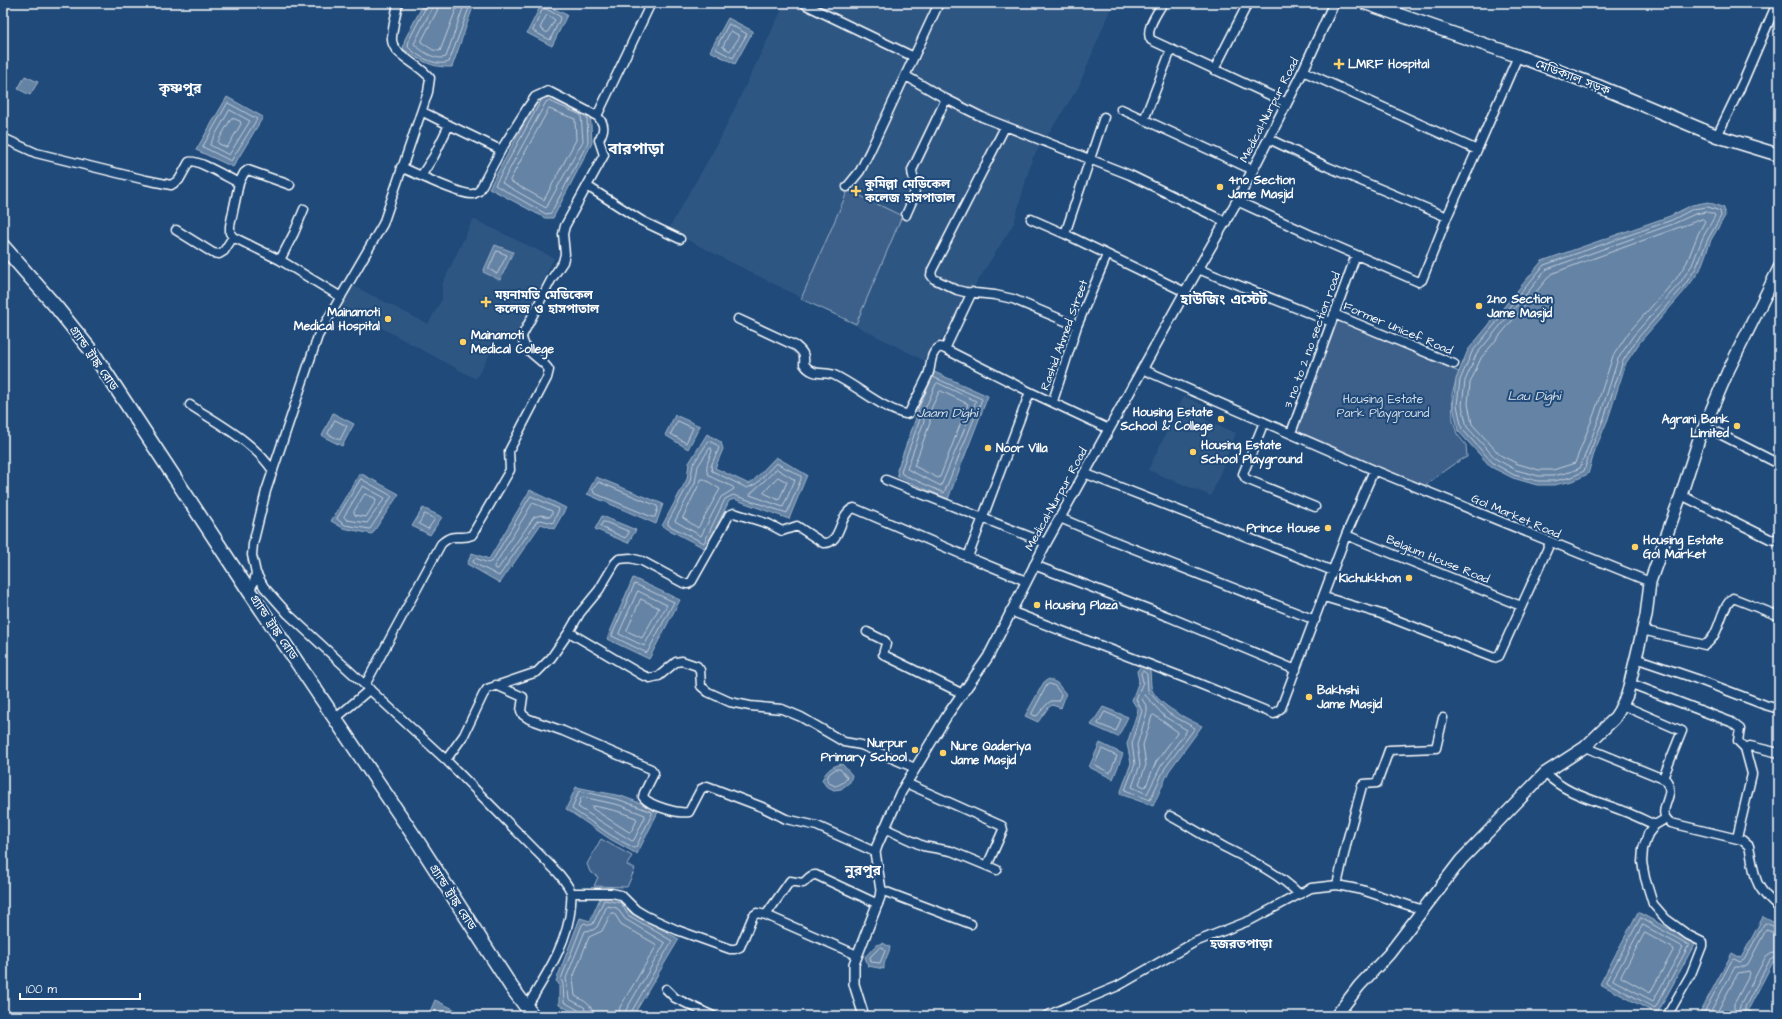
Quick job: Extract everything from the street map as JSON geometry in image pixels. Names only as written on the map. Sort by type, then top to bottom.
[{"type":"highway","name":"গ্র্যান্ড ট্রাঙ্ক রোড","points":[[3,246],[57,308],[93,354],[418,842],[529,1012]]},
{"type":"main road","name":"মেডিক্যাল সড়ক","points":[[1365,3],[1518,56],[1598,86],[1717,136],[1779,155]]},
{"type":"main road","points":[[1336,1016],[1359,986],[1390,954],[1461,860],[1545,773],[1585,747],[1614,719],[1622,705],[1629,683],[1642,630],[1650,582],[1681,495],[1696,446],[1728,371],[1775,283],[1779,268]]},
{"type":"street","points":[[398,3],[392,42],[396,52],[424,70],[430,78],[423,112],[401,167],[383,224],[318,336],[284,443],[273,471],[253,544],[252,555],[256,573],[272,597],[446,760],[559,874],[571,893],[570,910],[564,936],[529,1012]]},
{"type":"street","points":[[597,116],[651,3]]},
{"type":"street","points":[[847,187],[854,181],[870,151],[939,3]]},
{"type":"street","points":[[1163,3],[1149,31],[1151,40],[1287,103]]},
{"type":"street","points":[[1214,70],[1248,3]]},
{"type":"street","name":"Medical-Nurpur Road","points":[[864,1016],[853,974],[857,955],[878,904],[881,890],[875,852],[879,838],[915,768],[948,714],[988,657],[1034,565],[1084,473],[1198,269],[1226,222],[1303,71],[1334,3]]},
{"type":"street","points":[[1717,136],[1743,82],[1777,3]]},
{"type":"street","points":[[806,5],[914,57]]},
{"type":"street","points":[[1144,120],[1172,50]]},
{"type":"street","points":[[1237,201],[1419,282],[1422,280],[1447,217],[1518,56]]},
{"type":"street","points":[[1303,71],[1477,150]]},
{"type":"street","points":[[906,76],[946,99],[1005,127],[1130,175],[1226,222]]},
{"type":"street","points":[[335,719],[367,687],[441,544],[448,538],[454,536],[468,537],[472,535],[510,470],[509,452],[547,378],[549,370],[544,363],[522,343],[522,336],[551,280],[563,262],[565,254],[563,234],[565,226],[604,155],[598,140],[604,129],[603,122],[597,116],[548,92],[542,93],[535,97],[501,150],[479,191],[473,194],[467,194],[401,167]]},
{"type":"street","points":[[906,215],[914,197],[915,186],[912,178],[912,170],[946,99]]},
{"type":"street","points":[[1121,109],[1253,170]]},
{"type":"street","points":[[423,112],[501,150]]},
{"type":"street","points":[[1065,234],[1104,117]]},
{"type":"street","points":[[421,176],[434,156],[449,125]]},
{"type":"street","points":[[1005,127],[932,270],[932,275],[934,279],[957,290],[1013,299],[1077,326]]},
{"type":"street","points":[[3,138],[36,153],[171,185],[175,183],[191,161],[239,183]]},
{"type":"street","points":[[1269,139],[1328,167],[1447,217]]},
{"type":"street","points":[[290,185],[248,170],[244,173],[239,183],[230,226],[230,233],[233,236],[280,260],[341,297]]},
{"type":"street","points":[[587,186],[642,221],[680,239]]},
{"type":"street","points":[[280,260],[304,209]]},
{"type":"street","points":[[1030,219],[1065,234],[1185,292]]},
{"type":"street","points":[[176,230],[213,253],[219,254],[224,251],[233,236]]},
{"type":"street","name":"Rashid Ahmed Street","points":[[1053,401],[1077,326],[1107,255]]},
{"type":"street","name":"3 no to 2 no section road","points":[[1290,433],[1356,255]]},
{"type":"street","points":[[1198,269],[1331,322]]},
{"type":"street","points":[[944,349],[972,292]]},
{"type":"street","name":"Former Unicef Road","points":[[1334,314],[1454,364]]},
{"type":"street","points":[[738,319],[796,346],[803,351],[804,364],[806,368],[817,373],[834,375],[892,408],[906,414],[909,413],[928,374],[929,363],[935,352],[940,347],[1109,429]]},
{"type":"street","name":"Gol Market Road","points":[[1142,369],[1374,470],[1550,543],[1650,582]]},
{"type":"street","points":[[968,557],[1030,392]]},
{"type":"street","points":[[190,405],[234,433],[262,456],[273,471]]},
{"type":"street","points":[[1264,422],[1243,474],[1246,479],[1315,507]]},
{"type":"street","points":[[1704,426],[1777,463],[1779,454]]},
{"type":"street","points":[[1010,611],[1274,714],[1282,708],[1346,535],[1374,470]]},
{"type":"street","points":[[1084,473],[1333,571]]},
{"type":"street","points":[[886,480],[1046,543]]},
{"type":"street","points":[[1681,495],[1770,539],[1774,540],[1779,537]]},
{"type":"street","points":[[446,760],[464,735],[487,689],[537,672],[551,658],[580,612],[598,590],[619,559],[636,559],[683,583],[688,584],[692,581],[727,519],[734,513],[764,522],[782,531],[797,526],[823,543],[827,543],[831,542],[834,538],[847,512],[854,508],[1026,581]]},
{"type":"street","points":[[1060,518],[1121,544],[1315,620]]},
{"type":"street","name":"Belgium House Road","points":[[1346,535],[1522,606]]},
{"type":"street","points":[[1324,597],[1381,614],[1494,658],[1499,656],[1502,652],[1550,543]]},
{"type":"street","points":[[1034,565],[1169,617],[1296,670]]},
{"type":"street","points":[[249,590],[254,582],[256,573]]},
{"type":"street","points":[[1642,630],[1705,645],[1712,639],[1728,604],[1733,598],[1779,616]]},
{"type":"street","points":[[568,632],[642,675],[650,678],[659,676],[676,662],[697,666],[700,670],[701,686],[708,692],[721,698],[750,706],[782,709],[801,717],[844,742],[861,745],[915,768]]},
{"type":"street","points":[[867,632],[885,641],[886,644],[883,654],[886,656],[963,694]]},
{"type":"street","points":[[1635,658],[1697,678],[1765,705],[1779,709]]},
{"type":"street","points":[[1629,683],[1731,722],[1740,729],[1738,741],[1745,748],[1752,774],[1737,838]]},
{"type":"street","points":[[496,685],[523,697],[521,713],[529,719],[563,731],[651,769],[654,773],[643,797],[654,804],[668,810],[685,813],[689,812],[701,789],[707,786],[762,807],[786,819],[817,826],[875,852]]},
{"type":"street","points":[[1622,705],[1682,731],[1663,778]]},
{"type":"street","points":[[1337,885],[1362,786],[1364,784],[1377,783],[1389,750],[1436,748],[1443,718]]},
{"type":"street","points":[[1745,748],[1750,746],[1779,753]]},
{"type":"street","points":[[1585,747],[1663,778],[1669,784],[1670,788],[1663,815],[1665,819],[1671,823],[1742,840],[1749,846],[1754,877],[1759,887],[1768,899],[1779,908]]},
{"type":"street","points":[[1545,773],[1558,784],[1580,796],[1623,811],[1655,825]]},
{"type":"street","points":[[906,783],[1002,826],[1003,830],[987,866]]},
{"type":"street","points":[[1170,816],[1226,848],[1254,861],[1288,884],[1299,894]]},
{"type":"street","points":[[1665,819],[1655,825],[1648,834],[1643,849],[1642,862],[1645,878],[1653,904],[1666,919],[1688,935],[1702,942],[1702,946],[1691,974],[1666,1016]]},
{"type":"street","points":[[884,828],[923,846],[951,851],[997,870]]},
{"type":"street","points":[[766,915],[788,882],[793,880],[803,883],[812,874],[878,904]]},
{"type":"street","points":[[1046,1016],[1118,986],[1195,942],[1251,920],[1310,888],[1337,885],[1362,890],[1423,910]]},
{"type":"street","points":[[881,890],[971,924]]},
{"type":"street","points":[[571,893],[612,893],[621,895],[636,910],[659,923],[735,949],[740,947],[753,916],[757,913],[766,915],[857,955]]},
{"type":"street","points":[[666,989],[675,998],[713,1016]]},
{"type":"shaded area","name":"কুমিল্লা মেডিকেল কলেজ হাসপাতাল","points":[[785,3],[1113,3],[1078,88],[1032,159],[1014,223],[927,362],[668,230],[719,141]]},
{"type":"shaded area","name":"ময়নামতি মেডিকেল কলেজ ও হাসপাতাল","points":[[473,219],[554,258],[515,340],[500,335],[476,379],[339,305],[352,285],[428,324],[442,299],[442,285]]},
{"type":"shaded area","name":"Housing Estate School Playground","points":[[1184,396],[1209,408],[1205,420],[1236,433],[1211,496],[1148,470]]},
{"type":"green space","points":[[848,190],[902,216],[856,324],[801,299]]},
{"type":"green space","name":"Housing Estate Park Playground","points":[[1336,319],[1459,372],[1452,394],[1453,420],[1457,434],[1466,445],[1467,457],[1450,467],[1423,487],[1293,432]]},
{"type":"green space","points":[[601,839],[632,856],[627,865],[635,869],[627,887],[594,886],[598,877],[590,872],[587,864]]},
{"type":"water","points":[[424,3],[472,3],[473,7],[452,67],[432,65],[403,49],[405,39]]},
{"type":"water","points":[[542,3],[567,15],[552,46],[527,33]]},
{"type":"water","points":[[728,18],[753,31],[735,64],[710,51]]},
{"type":"water","points":[[25,76],[38,82],[30,95],[18,89]]},
{"type":"water","points":[[543,89],[590,109],[592,143],[553,218],[545,218],[489,188]]},
{"type":"water","points":[[227,97],[263,117],[233,167],[196,150]]},
{"type":"water","name":"Lau Dighi","points":[[1708,202],[1724,208],[1725,216],[1711,240],[1700,270],[1687,288],[1640,342],[1626,363],[1588,474],[1573,481],[1554,485],[1537,485],[1513,478],[1491,467],[1458,431],[1453,405],[1456,379],[1468,350],[1542,261],[1670,216],[1692,205]]},
{"type":"water","points":[[495,245],[513,252],[500,280],[483,272]]},
{"type":"water","name":"Jaam Dighi","points":[[932,371],[988,396],[948,499],[898,477],[897,470],[916,418],[914,411]]},
{"type":"water","points":[[333,413],[354,424],[342,446],[322,436]]},
{"type":"water","points":[[675,415],[700,426],[688,449],[665,435]]},
{"type":"water","points":[[707,434],[721,442],[723,449],[715,468],[749,484],[776,457],[807,475],[789,519],[734,499],[729,501],[706,549],[662,526],[687,479],[689,463]]},
{"type":"water","points":[[360,473],[399,494],[372,534],[343,528],[331,521]]},
{"type":"water","points":[[596,477],[663,504],[656,524],[587,494]]},
{"type":"water","points":[[530,490],[566,508],[554,529],[541,524],[500,583],[467,564],[472,553],[489,559]]},
{"type":"water","points":[[423,508],[442,517],[430,535],[412,526]]},
{"type":"water","points":[[602,516],[636,530],[628,543],[595,529]]},
{"type":"water","points":[[633,578],[680,600],[649,659],[607,639]]},
{"type":"water","points":[[1142,665],[1150,671],[1151,686],[1156,696],[1174,711],[1202,726],[1169,771],[1153,806],[1120,794],[1131,763],[1127,744],[1138,710],[1132,700],[1139,681],[1137,671]]},
{"type":"water","points":[[1049,679],[1057,683],[1066,694],[1061,708],[1052,705],[1038,722],[1025,716],[1044,682]]},
{"type":"water","points":[[1103,707],[1128,717],[1118,737],[1091,725]]},
{"type":"water","points":[[1100,743],[1123,754],[1113,779],[1089,767]]},
{"type":"water","points":[[842,764],[852,775],[850,782],[841,789],[834,790],[826,786],[822,780],[825,774],[829,769]]},
{"type":"water","points":[[576,787],[621,796],[659,810],[637,854],[610,839],[566,809]]},
{"type":"water","points":[[601,896],[623,899],[630,912],[679,939],[633,1016],[582,1016],[559,1005],[559,984],[556,981],[580,918],[590,921]]},
{"type":"water","points":[[1638,912],[1695,943],[1657,1014],[1600,984]]},
{"type":"water","points":[[1763,917],[1779,925],[1779,965],[1773,962],[1748,1010],[1759,1016],[1698,1016],[1732,953],[1741,958]]},
{"type":"water","points":[[883,943],[890,947],[884,963],[884,969],[868,966],[865,957],[876,945]]},
{"type":"water","points":[[435,1000],[468,1016],[428,1016]]},
{"type":"place","name":"LMRF Hospital","points":[[1339,64]]},
{"type":"place","name":"4no Section Jame Masjid","points":[[1220,187]]},
{"type":"place","name":"কুমিল্লা মেডিকেল কলেজ হাসপাতাল","points":[[856,191]]},
{"type":"place","name":"ময়নামতি মেডিকেল কলেজ ও হাসপাতাল","points":[[486,302]]},
{"type":"place","name":"2no Section Jame Masjid","points":[[1479,306]]},
{"type":"place","name":"Mainamoti Medical Hospital","points":[[388,319]]},
{"type":"place","name":"Mainamoti Medical College","points":[[463,342]]},
{"type":"place","name":"Housing Estate School & College","points":[[1221,419]]},
{"type":"place","name":"Agrani Bank Limited","points":[[1737,426]]},
{"type":"place","name":"Noor Villa","points":[[988,448]]},
{"type":"place","name":"Housing Estate School Playground","points":[[1193,452]]},
{"type":"place","name":"Prince House","points":[[1328,528]]},
{"type":"place","name":"Housing Estate Gol Market","points":[[1635,547]]},
{"type":"place","name":"Kichukkhon","points":[[1409,578]]},
{"type":"place","name":"Housing Plaza","points":[[1037,605]]},
{"type":"place","name":"Bakhshi Jame Masjid","points":[[1309,697]]},
{"type":"place","name":"Nurpur Primary School","points":[[915,750]]},
{"type":"place","name":"Nure Qaderiya Jame Masjid","points":[[943,753]]},
{"type":"district","name":"কৃষ্ণপুর","points":[[180,88]]},
{"type":"district","name":"বারপাড়া","points":[[636,148]]},
{"type":"district","name":"হাউজিং এস্টেট","points":[[1224,299]]},
{"type":"district","name":"নুরপুর","points":[[863,870]]},
{"type":"district","name":"হজরতপাড়া","points":[[1241,943]]}]
